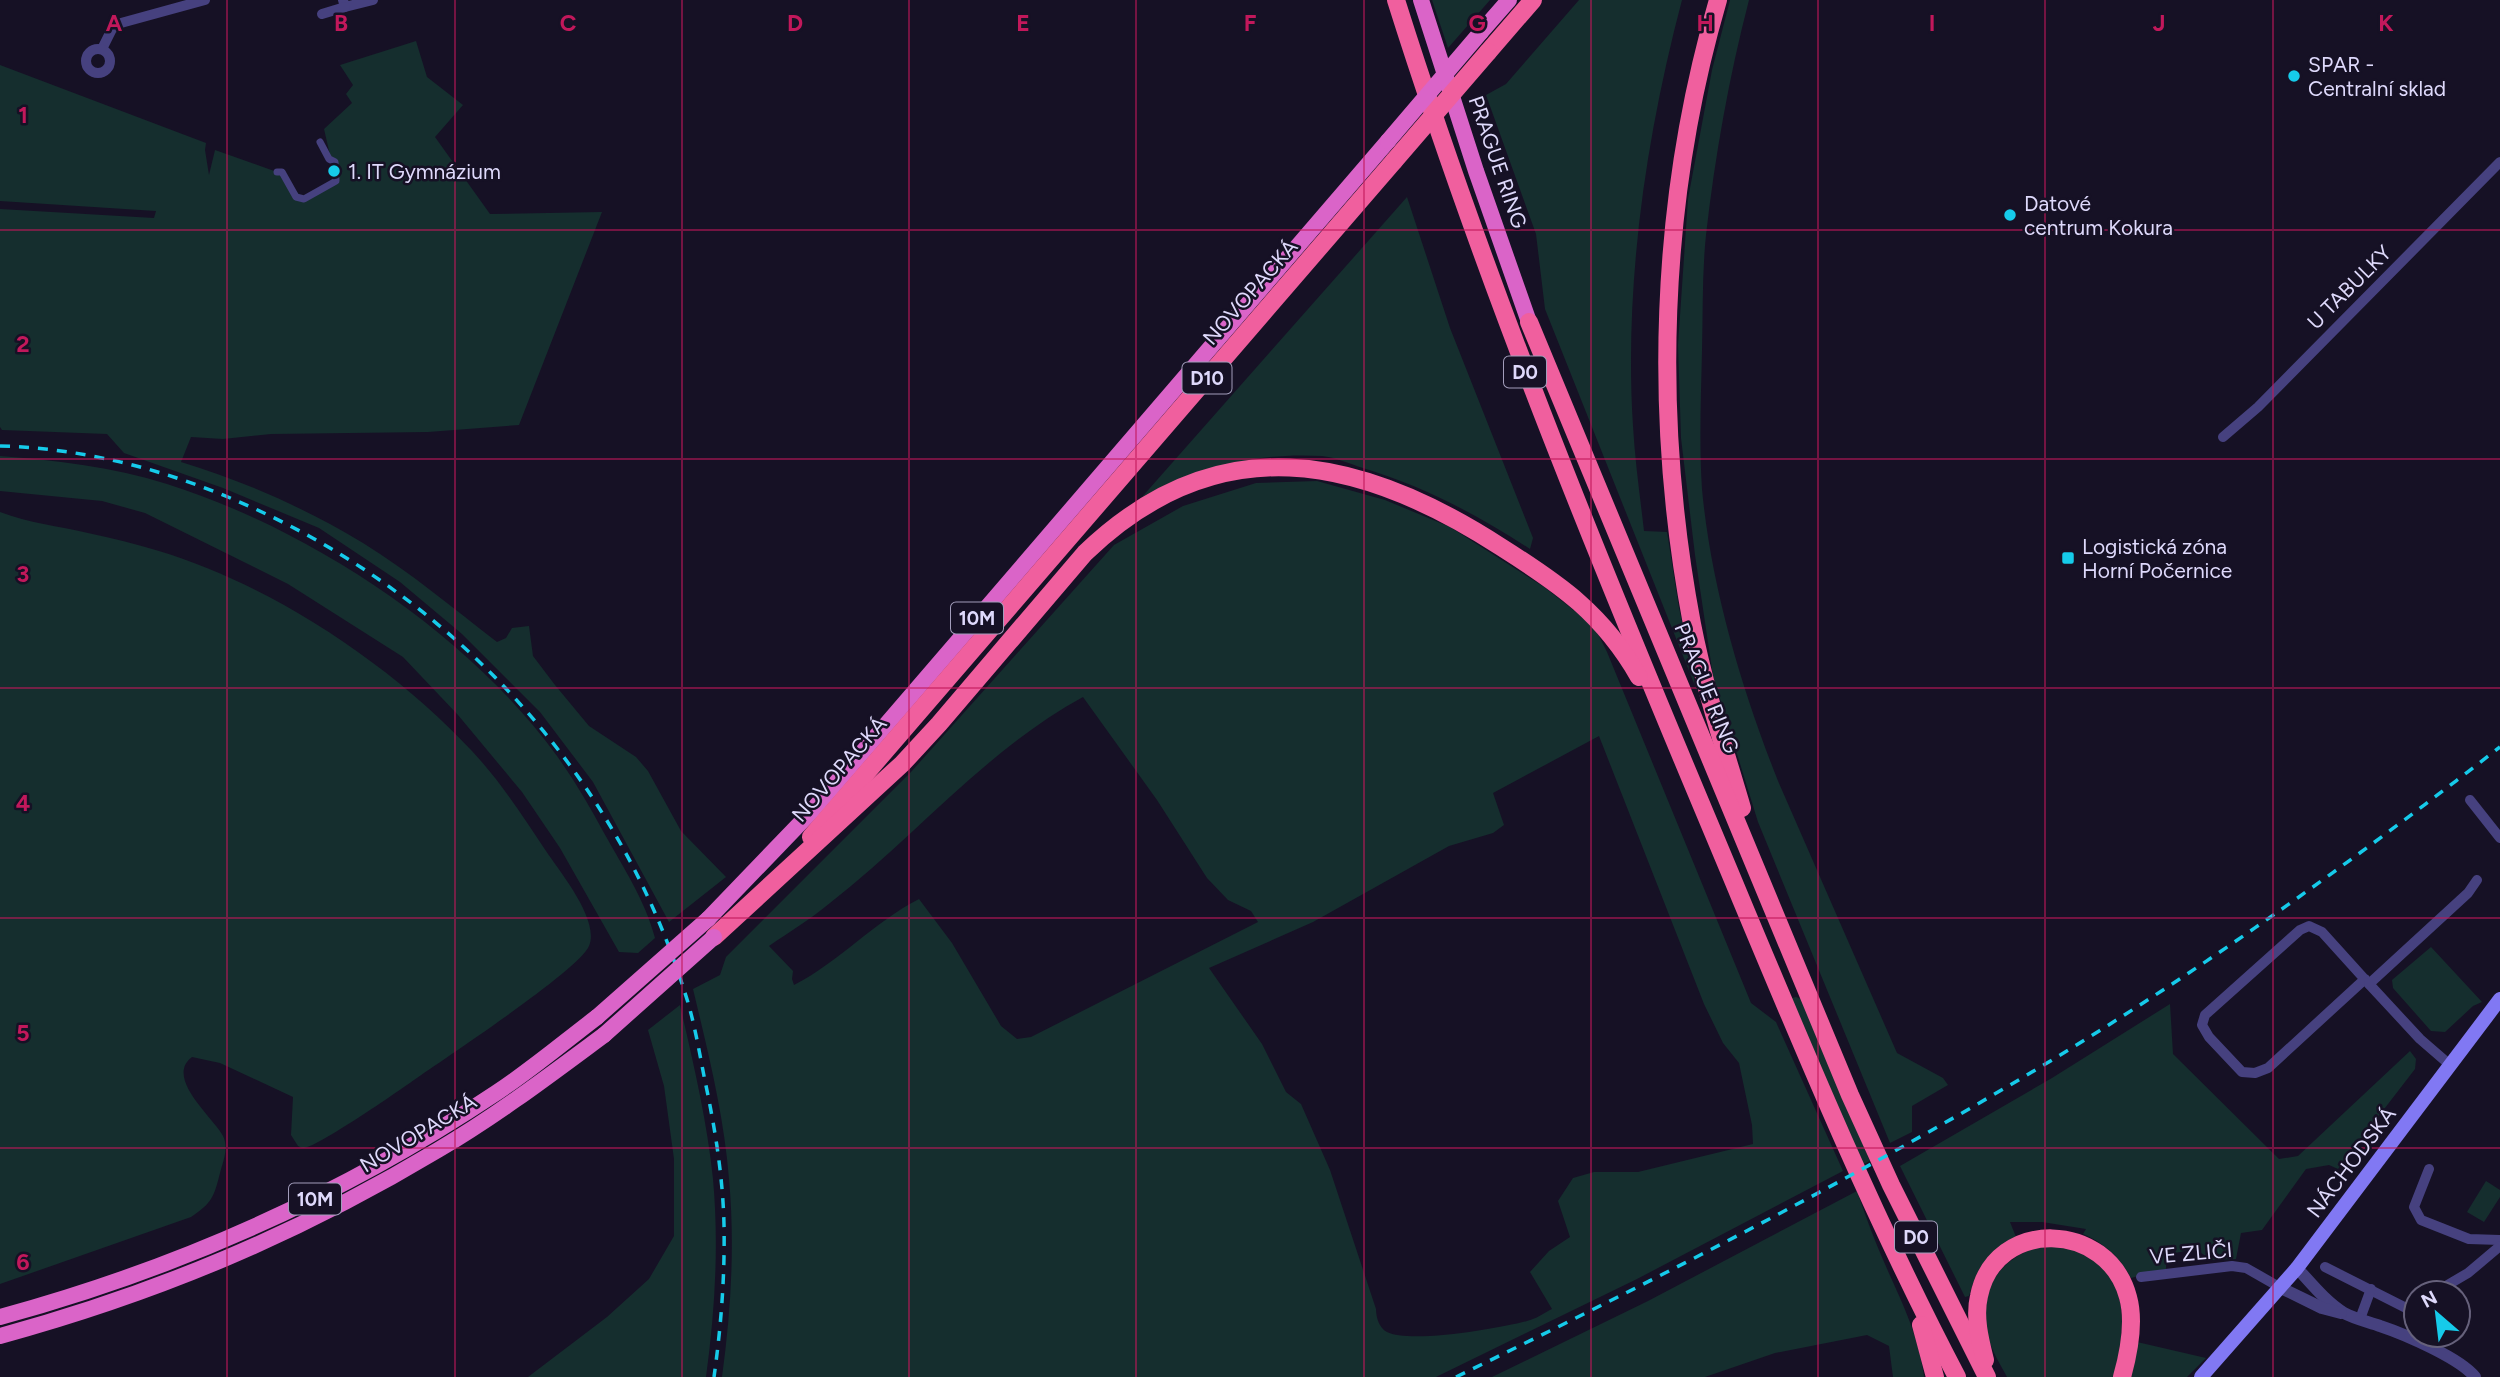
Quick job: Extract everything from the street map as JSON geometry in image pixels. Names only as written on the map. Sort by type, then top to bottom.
[{"type":"highway","name":"D0","points":[[1396,0],[1497,299],[1673,738],[1823,1093],[1903,1271],[1958,1377]]},
{"type":"highway","name":"PRAGUE RING","points":[[1421,0],[1476,171],[1530,322],[1812,1007],[1891,1185],[1988,1377]]},
{"type":"highway","name":"NOVOPACKÁ","points":[[0,1317],[94,1290],[161,1266],[308,1203],[487,1099],[597,1017],[708,919],[818,803],[1509,0]]},
{"type":"highway","name":"NOVOPACKÁ","points":[[0,1336],[172,1282],[314,1219],[440,1149],[508,1105],[604,1035],[714,937],[821,825],[1533,0]]},
{"type":"highway","points":[[1718,0],[1693,105],[1674,227],[1667,352],[1669,435],[1681,560],[1695,638],[1713,711],[1775,915]]},
{"type":"highway","points":[[714,937],[841,823],[902,764],[1085,553],[1106,533],[1132,513],[1163,495],[1189,484],[1245,469],[1308,468],[1379,484],[1448,514],[1497,544],[1552,580],[1601,621],[1631,663],[1673,738]]},
{"type":"highway","points":[[1988,1377],[1978,1317],[1982,1284],[1990,1270],[2010,1250],[2026,1242],[2051,1238],[2076,1241],[2099,1252],[2111,1263],[2123,1283],[2130,1303],[2131,1321],[2122,1377]]},
{"type":"highway","points":[[1903,1271],[1926,1338],[1935,1377]]},
{"type":"main road","name":"NÁCHODSKÁ","points":[[2231,1346],[2297,1268],[2500,999]]},
{"type":"main road","points":[[2195,1377],[2231,1346]]},
{"type":"main road","points":[[2201,1377],[2231,1346]]},
{"type":"street","points":[[102,50],[112,29],[121,23],[205,0]]},
{"type":"street","points":[[322,14],[344,4],[373,0]]},
{"type":"street","points":[[277,172],[282,172],[296,197],[304,199],[336,181],[335,162],[329,159],[320,142]]},
{"type":"street","name":"U TABULKY","points":[[2223,437],[2258,407],[2500,162]]},
{"type":"street","points":[[2470,800],[2500,838]]},
{"type":"street","points":[[2450,1065],[2420,1039],[2367,982],[2322,932],[2309,926],[2300,930],[2205,1015],[2202,1025],[2209,1037],[2242,1072],[2261,1072],[2268,1068],[2367,982],[2468,893],[2477,880]]},
{"type":"street","points":[[2429,1169],[2414,1207],[2421,1220],[2469,1239],[2500,1240]]},
{"type":"street","points":[[2458,1279],[2500,1246]]},
{"type":"street","name":"VE ZLIČI","points":[[2141,1277],[2232,1266],[2246,1268],[2281,1288]]},
{"type":"street","points":[[2325,1266],[2402,1303]]},
{"type":"street","points":[[2297,1268],[2326,1299],[2345,1314]]},
{"type":"street","points":[[2281,1288],[2322,1308],[2386,1328],[2449,1357],[2465,1366],[2475,1377]]},
{"type":"street","points":[[2360,1319],[2371,1289]]},
{"type":"green space","points":[[1432,0],[1490,0],[1448,48]]},
{"type":"green space","points":[[1579,0],[1682,0],[1648,157],[1635,265],[1631,373],[1634,439],[1644,531],[1667,532],[1679,608],[1697,691],[1545,309],[1536,234],[1486,95],[1506,84]]},
{"type":"green space","points":[[1730,0],[1749,0],[1723,117],[1705,249],[1700,438],[1706,526],[1730,638],[1752,711],[1778,781],[1897,1053],[1943,1078],[1948,1085],[1912,1106],[1912,1132],[1890,1143],[1758,822],[1713,676],[1695,555],[1681,438],[1678,345],[1688,199],[1712,70]]},
{"type":"green space","points":[[416,41],[427,77],[463,105],[435,137],[490,214],[602,212],[519,425],[428,432],[271,434],[223,439],[191,437],[181,462],[252,487],[342,531],[398,566],[497,642],[506,638],[512,628],[529,626],[533,656],[555,685],[589,726],[636,757],[648,771],[681,831],[726,877],[669,922],[593,782],[540,712],[462,634],[400,582],[319,528],[223,488],[124,453],[107,434],[2,430],[0,427],[0,209],[154,218],[156,211],[0,201],[0,65],[206,143],[209,175],[215,150],[277,172],[304,199],[336,181],[324,129],[352,103],[346,94],[353,85],[340,65]]},
{"type":"green space","points":[[1407,197],[1450,328],[1533,538],[1530,549],[1470,513],[1428,493],[1385,475],[1327,457],[1298,455],[1229,464],[1185,478],[1142,497]]},
{"type":"green space","points":[[0,456],[84,465],[167,484],[276,528],[383,591],[433,628],[479,668],[521,711],[557,756],[633,884],[655,938],[638,953],[619,952],[560,848],[522,792],[458,715],[403,657],[288,584],[145,513],[102,501],[0,491]]},
{"type":"green space","points":[[1317,481],[1385,500],[1450,527],[1544,587],[1594,626],[1751,1003],[1776,1022],[1843,1171],[1637,1279],[1436,1377],[722,1377],[731,1278],[729,1179],[719,1107],[693,989],[720,975],[726,957],[911,772],[1114,545],[1183,506],[1256,483]],"holes":[[[1083,697],[1157,800],[1207,878],[1228,900],[1251,911],[1258,922],[1031,1037],[1017,1039],[1001,1026],[952,943],[919,899],[794,985],[793,971],[769,946],[862,877],[1015,742]],[[1599,736],[1704,1004],[1723,1043],[1739,1063],[1752,1125],[1753,1144],[1638,1172],[1594,1172],[1573,1178],[1558,1201],[1570,1237],[1549,1251],[1530,1272],[1552,1309],[1537,1317],[1514,1324],[1456,1334],[1415,1336],[1387,1332],[1378,1322],[1330,1170],[1301,1104],[1286,1092],[1262,1044],[1209,968],[1313,922],[1449,846],[1493,833],[1504,825],[1493,793]]]},
{"type":"green space","points":[[0,512],[133,544],[202,566],[287,607],[368,659],[440,719],[492,774],[569,883],[584,910],[591,935],[589,946],[580,958],[537,993],[376,1106],[311,1146],[298,1146],[291,1135],[293,1097],[220,1063],[192,1057],[185,1066],[187,1086],[218,1128],[225,1145],[216,1188],[204,1208],[191,1217],[0,1284]]},
{"type":"green space","points":[[2431,947],[2482,1002],[2473,1006],[2445,1032],[2431,1031],[2393,988],[2392,980]]},
{"type":"green space","points":[[1792,998],[1801,999],[1870,1161],[1862,1165],[1791,1002]]},
{"type":"green space","points":[[2170,1004],[2173,1054],[2279,1159],[2298,1156],[2410,1051],[2416,1059],[2415,1069],[2338,1169],[2329,1165],[2306,1169],[2262,1230],[2241,1233],[2236,1259],[2213,1260],[2194,1249],[2166,1255],[2166,1269],[2131,1278],[2111,1252],[2083,1234],[2086,1229],[2042,1222],[2010,1222],[2016,1237],[1986,1262],[1969,1296],[1965,1297],[1900,1166],[2052,1078]]},
{"type":"green space","points":[[680,1005],[703,1113],[715,1204],[715,1278],[706,1377],[528,1377],[607,1317],[649,1279],[674,1236],[674,1159],[664,1086],[648,1030]]},
{"type":"green space","points":[[2486,1181],[2500,1190],[2500,1197],[2484,1222],[2467,1212]]},
{"type":"green space","points":[[1857,1191],[1911,1325],[1924,1377],[1893,1377],[1889,1346],[1867,1335],[1775,1353],[1705,1377],[1492,1377],[1648,1301]]},
{"type":"green space","points":[[2059,1246],[2071,1249],[2097,1263],[2109,1276],[2117,1290],[2122,1324],[2113,1377],[2007,1377],[1988,1337],[1985,1322],[1987,1293],[2001,1270],[2011,1261],[2038,1247]]},
{"type":"green space","points":[[2137,1342],[2206,1358],[2187,1377],[2130,1377]]},
{"type":"railway","points":[[0,446],[81,454],[121,462],[198,485],[273,517],[373,576],[434,621],[489,672],[540,727],[585,787],[625,851],[658,919],[691,1012],[715,1135],[723,1207],[721,1320],[714,1377]]},
{"type":"railway","points":[[1456,1377],[1752,1228],[1898,1149],[2042,1066],[2160,992],[2276,913],[2500,747]]},
{"type":"place","name":"SPAR - Centralní sklad","points":[[2294,76]]},
{"type":"place","name":"1. IT Gymnázium","points":[[334,171]]},
{"type":"place","name":"Datové centrum Kokura","points":[[2010,215]]},
{"type":"place","name":"Logistická zóna Horní Počernice","points":[[2068,558]]}]
